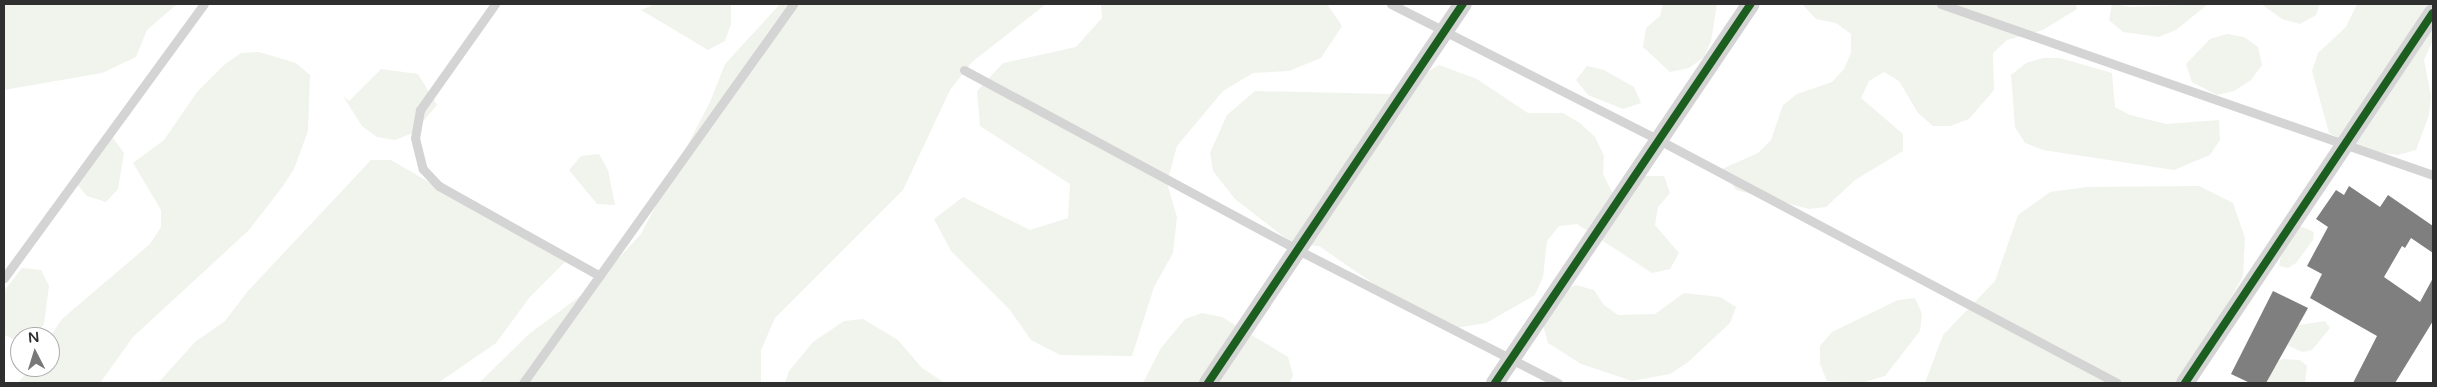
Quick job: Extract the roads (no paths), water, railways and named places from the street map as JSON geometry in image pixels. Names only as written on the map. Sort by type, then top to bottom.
[{"type":"street","points":[[1208,383],[1463,4]]},
{"type":"street","points":[[1495,383],[1750,4]]},
{"type":"street","points":[[2185,383],[2433,14]]},
{"type":"lane","points":[[4,278],[204,4]]},
{"type":"lane","points":[[495,4],[420,110],[415,138],[423,168],[439,186],[600,276]]},
{"type":"lane","points":[[523,383],[793,4]]},
{"type":"lane","points":[[1390,4],[1659,140],[2117,383]]},
{"type":"lane","points":[[1941,4],[2433,175]]},
{"type":"lane","points":[[964,70],[1298,250],[1558,383]]}]
